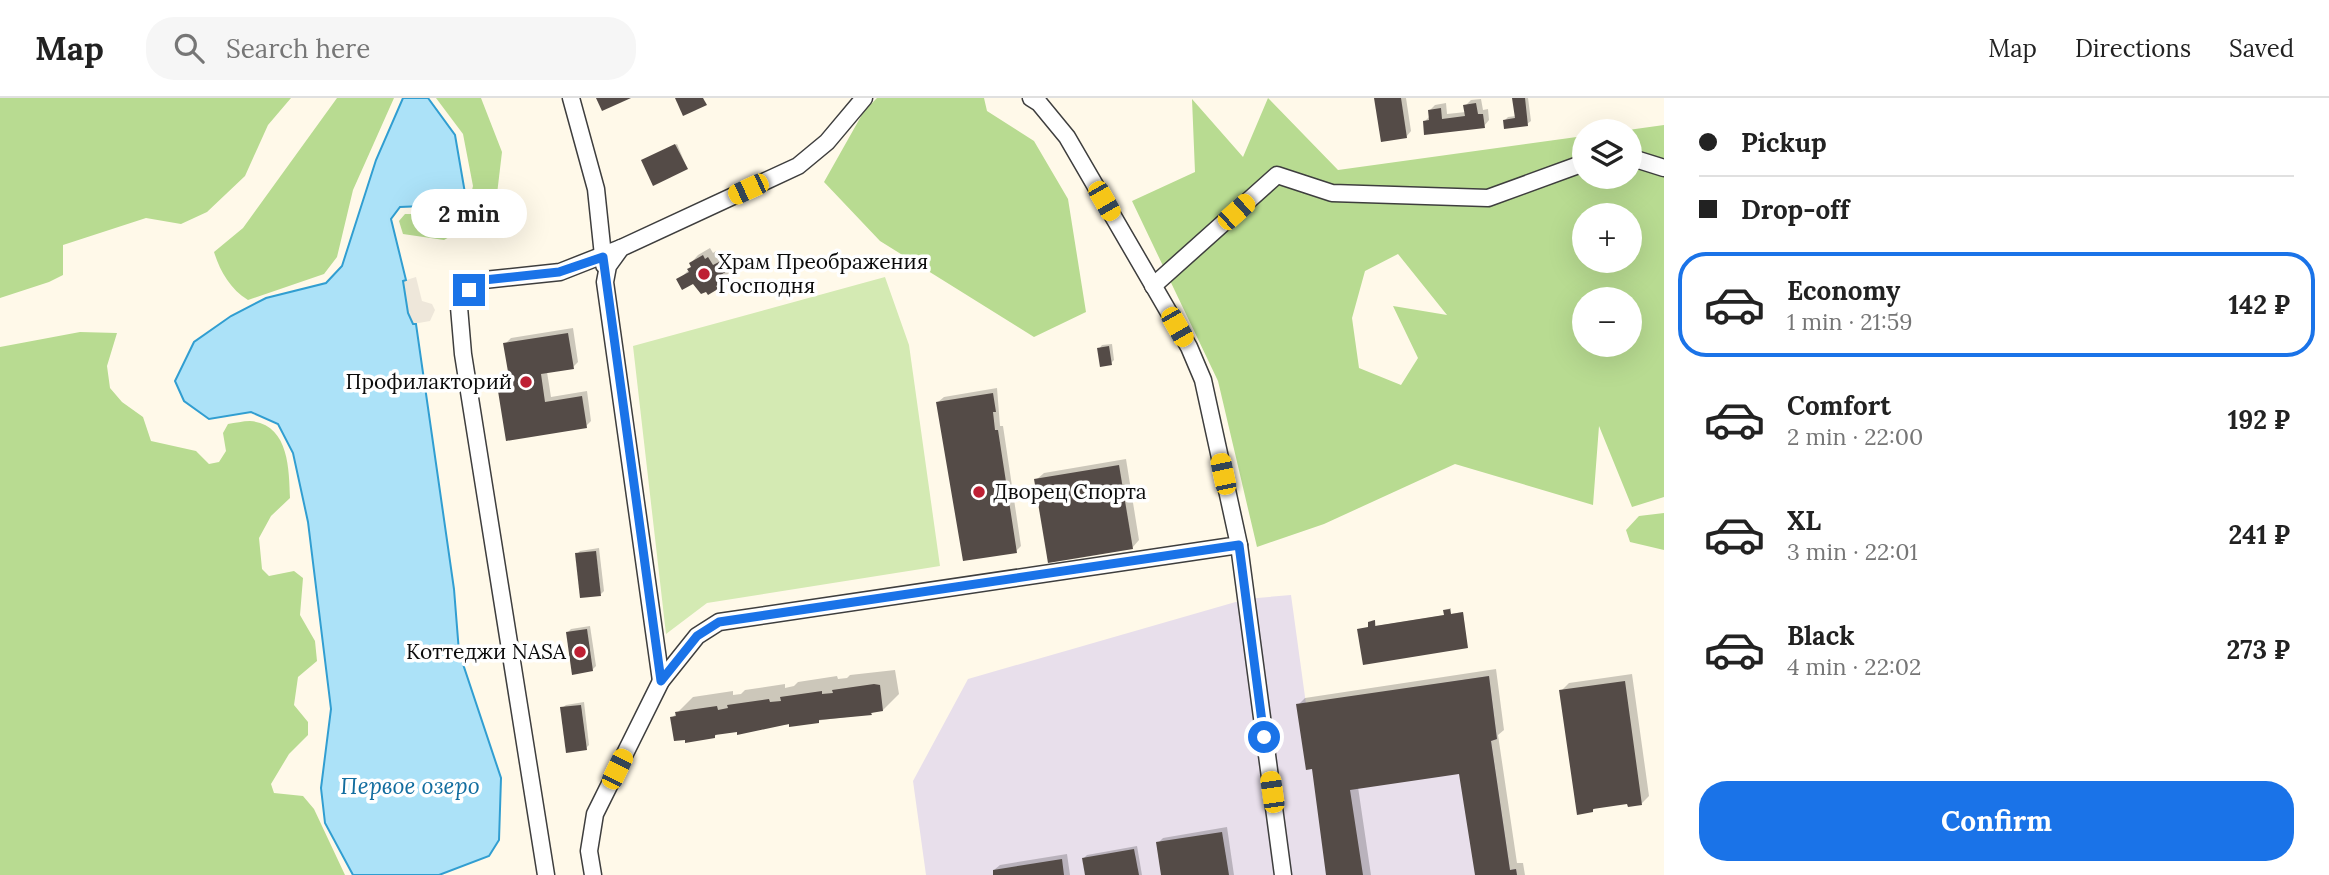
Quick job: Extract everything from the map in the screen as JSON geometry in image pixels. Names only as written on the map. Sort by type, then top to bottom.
[{"type":"street","points":[[571,98],[596,189],[605,282],[661,681]]},
{"type":"street","points":[[546,875],[463,354],[459,307],[469,290],[484,280],[559,272],[603,257],[798,166],[827,142],[864,98]]},
{"type":"street","points":[[1031,98],[1039,103],[1067,137],[1189,347],[1203,380],[1239,545],[1283,875]]},
{"type":"street","points":[[1642,161],[1664,168]]},
{"type":"street","points":[[1153,286],[1277,174],[1332,193],[1488,198],[1572,167]]},
{"type":"street","points":[[605,282],[608,266],[621,248]]},
{"type":"street","points":[[593,875],[589,851],[595,814],[661,681],[697,636],[719,622],[1239,545]]},
{"type":"shaded area","points":[[416,277],[422,301],[432,304],[435,310],[430,321],[413,324],[408,313],[403,281]]},
{"type":"shaded area","points":[[1291,595],[1306,704],[1489,676],[1497,739],[1491,741],[1510,870],[1516,869],[1517,875],[926,875],[913,781],[968,679],[1246,599]]},
{"type":"green space","points":[[0,98],[291,98],[268,125],[245,176],[207,212],[181,224],[146,218],[63,245],[63,275],[0,298]]},
{"type":"green space","points":[[337,98],[394,98],[353,190],[337,257],[324,274],[248,300],[226,279],[214,252],[243,228]]},
{"type":"green space","points":[[436,98],[481,98],[502,152],[497,194],[481,219],[444,240],[403,234],[399,221],[405,214],[447,214],[469,202],[473,186],[463,134]]},
{"type":"green space","points":[[877,98],[984,98],[987,111],[1034,141],[1068,199],[1086,312],[1034,337],[880,241],[824,182],[864,111]]},
{"type":"green space","points":[[1268,98],[1338,170],[1572,138],[1572,189],[1642,189],[1642,128],[1664,125],[1664,497],[1632,507],[1599,426],[1593,505],[1455,464],[1324,524],[1257,547],[1218,381],[1132,201],[1195,172],[1192,99],[1243,157]],"holes":[[[1398,254],[1447,315],[1393,306],[1418,358],[1401,385],[1359,368],[1352,318],[1365,271]]]},
{"type":"green space","points":[[885,277],[909,345],[940,566],[707,603],[666,634],[633,346]]},
{"type":"green space","points":[[80,332],[117,333],[107,366],[110,388],[122,402],[143,417],[151,441],[196,451],[209,464],[219,462],[226,451],[223,433],[228,424],[250,421],[263,424],[273,430],[280,439],[287,462],[290,498],[271,516],[259,538],[262,569],[269,576],[294,571],[303,578],[300,615],[315,641],[317,661],[298,677],[294,705],[308,722],[308,735],[289,754],[271,784],[274,793],[303,796],[314,809],[345,875],[0,875],[0,347]]},
{"type":"green space","points":[[1664,513],[1664,550],[1630,542],[1626,530],[1639,516]]},
{"type":"water","name":"Первое озеро","points":[[403,98],[428,98],[455,135],[465,193],[447,205],[400,207],[391,219],[406,280],[403,281],[408,313],[413,324],[416,324],[454,589],[459,652],[501,778],[499,840],[489,856],[439,875],[353,875],[325,823],[321,788],[331,709],[308,522],[293,453],[278,424],[251,412],[209,419],[184,401],[175,381],[194,342],[231,316],[266,298],[326,283],[342,266],[376,160]]},
{"type":"building","points":[[596,98],[631,98],[602,111]]},
{"type":"building","points":[[675,98],[703,98],[707,105],[683,116]]},
{"type":"building","points":[[1374,98],[1401,98],[1407,138],[1381,142]]},
{"type":"building","points":[[1512,98],[1525,98],[1528,126],[1504,129],[1503,120],[1515,118]]},
{"type":"building","points":[[1476,103],[1478,114],[1483,114],[1485,128],[1424,135],[1423,121],[1429,120],[1428,110],[1441,108],[1442,119],[1465,116],[1463,105]]},
{"type":"building","points":[[675,144],[688,169],[653,186],[641,160]]},
{"type":"building","name":"Храм Преображения Господня","points":[[703,255],[705,259],[708,257],[713,265],[721,261],[727,271],[719,276],[723,282],[708,295],[706,292],[701,294],[693,284],[682,290],[676,279],[689,272],[689,263]]},
{"type":"building","name":"Профилакторий","points":[[568,333],[574,369],[541,374],[545,402],[582,396],[587,428],[506,441],[498,391],[511,389],[503,343]]},
{"type":"building","points":[[1109,346],[1112,365],[1100,367],[1097,348]]},
{"type":"building","name":"Дворец Спорта","points":[[993,393],[995,430],[998,430],[1017,553],[963,561],[936,402]]},
{"type":"building","points":[[1119,465],[1133,549],[1048,563],[1034,479]]},
{"type":"building","points":[[596,551],[601,596],[580,598],[575,553]]},
{"type":"building","points":[[1450,609],[1451,614],[1463,612],[1468,648],[1363,665],[1357,629],[1368,627],[1368,622],[1375,620],[1375,626],[1444,615],[1443,610]]},
{"type":"building","name":"Коттеджи NASA","points":[[587,629],[593,671],[572,675],[566,632]]},
{"type":"building","points":[[1489,676],[1497,739],[1491,741],[1510,870],[1516,869],[1517,875],[1475,875],[1459,774],[1350,790],[1363,875],[1326,875],[1312,769],[1306,770],[1296,704]]},
{"type":"building","points":[[1625,681],[1642,805],[1628,807],[1627,804],[1593,809],[1593,812],[1577,815],[1559,690]]},
{"type":"building","points":[[880,685],[883,711],[871,713],[872,715],[819,720],[819,723],[789,727],[789,724],[737,735],[737,732],[715,735],[715,738],[685,743],[685,740],[674,741],[670,717],[676,716],[675,712],[717,706],[718,710],[728,708],[727,705],[769,699],[770,702],[781,701],[780,697],[822,691],[822,694],[833,693],[832,690]]},
{"type":"building","points":[[581,705],[587,750],[566,753],[560,707]]},
{"type":"building","points":[[1222,832],[1229,875],[1161,875],[1156,842]]},
{"type":"building","points":[[1134,849],[1139,875],[1085,875],[1082,858]]},
{"type":"building","points":[[1062,859],[1064,875],[993,875],[993,870]]},
{"type":"place","name":"Храм Преображения Господня","points":[[704,274]]},
{"type":"place","name":"Профилакторий","points":[[526,382]]},
{"type":"place","name":"Дворец Спорта","points":[[979,492]]},
{"type":"place","name":"Коттеджи NASA","points":[[580,652]]},
{"type":"route","points":[[469,290],[484,280],[559,272],[603,257],[661,681],[697,636],[719,622],[1239,545],[1264,737]]}]
